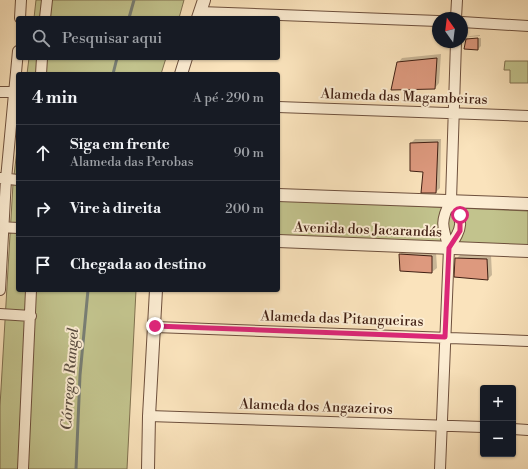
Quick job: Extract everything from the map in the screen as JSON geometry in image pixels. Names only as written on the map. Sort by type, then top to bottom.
[{"type":"street","points":[[20,16],[22,0]]},
{"type":"street","points":[[45,16],[47,0]]},
{"type":"street","points":[[204,0],[199,15],[239,16]]},
{"type":"street","points":[[456,12],[457,0]]},
{"type":"street","points":[[280,17],[432,21]]},
{"type":"street","points":[[468,22],[528,26]]},
{"type":"street","points":[[440,469],[449,248],[443,229],[443,222],[444,215],[452,200],[456,48]]},
{"type":"street","points":[[16,72],[17,60]]},
{"type":"street","points":[[41,72],[42,60]]},
{"type":"street","points":[[182,72],[185,60]]},
{"type":"street","points":[[0,290],[3,178],[16,78]]},
{"type":"street","points":[[0,92],[15,92]]},
{"type":"street","name":"Alameda das Magambeiras","points":[[280,107],[528,116]]},
{"type":"street","points":[[3,178],[16,180]]},
{"type":"street","points":[[280,195],[452,200],[528,204]]},
{"type":"street","points":[[449,248],[460,231],[461,223],[460,215],[452,200]]},
{"type":"street","points":[[2,227],[16,228]]},
{"type":"street","name":"Avenida dos Jacarandás","points":[[280,241],[528,251]]},
{"type":"street","points":[[23,469],[31,292]]},
{"type":"street","points":[[148,469],[149,416],[156,292]]},
{"type":"street","points":[[0,314],[31,316]]},
{"type":"street","name":"Alameda das Pitangueiras","points":[[155,326],[528,341]]},
{"type":"street","name":"Alameda dos Angazeiros","points":[[149,416],[480,427]]},
{"type":"street","points":[[516,429],[528,430]]},
{"type":"green space","points":[[36,0],[184,0],[180,16],[34,16]]},
{"type":"green space","points":[[29,60],[165,60],[162,72],[27,72]]},
{"type":"green space","points":[[505,61],[528,61],[528,83],[510,83],[510,70],[504,70]]},
{"type":"green space","points":[[16,158],[16,292],[136,292],[127,469],[0,469],[0,406],[13,184]]},
{"type":"green space","points":[[280,200],[528,211],[528,247],[280,237]]},
{"type":"building","points":[[478,38],[478,50],[464,49],[468,48],[468,39]]},
{"type":"building","points":[[437,58],[435,89],[391,90],[397,62]]},
{"type":"building","points":[[438,142],[436,193],[421,193],[423,172],[410,171],[410,143]]},
{"type":"building","points":[[399,254],[432,256],[432,273],[400,271]]},
{"type":"building","points":[[455,258],[487,259],[488,280],[454,277]]},
{"type":"waterway","name":"Córrego Rangel","points":[[130,16],[134,0]]},
{"type":"waterway","name":"Córrego Rangel","points":[[114,72],[116,60]]},
{"type":"waterway","name":"Córrego Rangel","points":[[76,469],[80,375],[88,292]]},
{"type":"route","points":[[155,326],[445,337],[449,248],[460,231],[460,215]]}]
